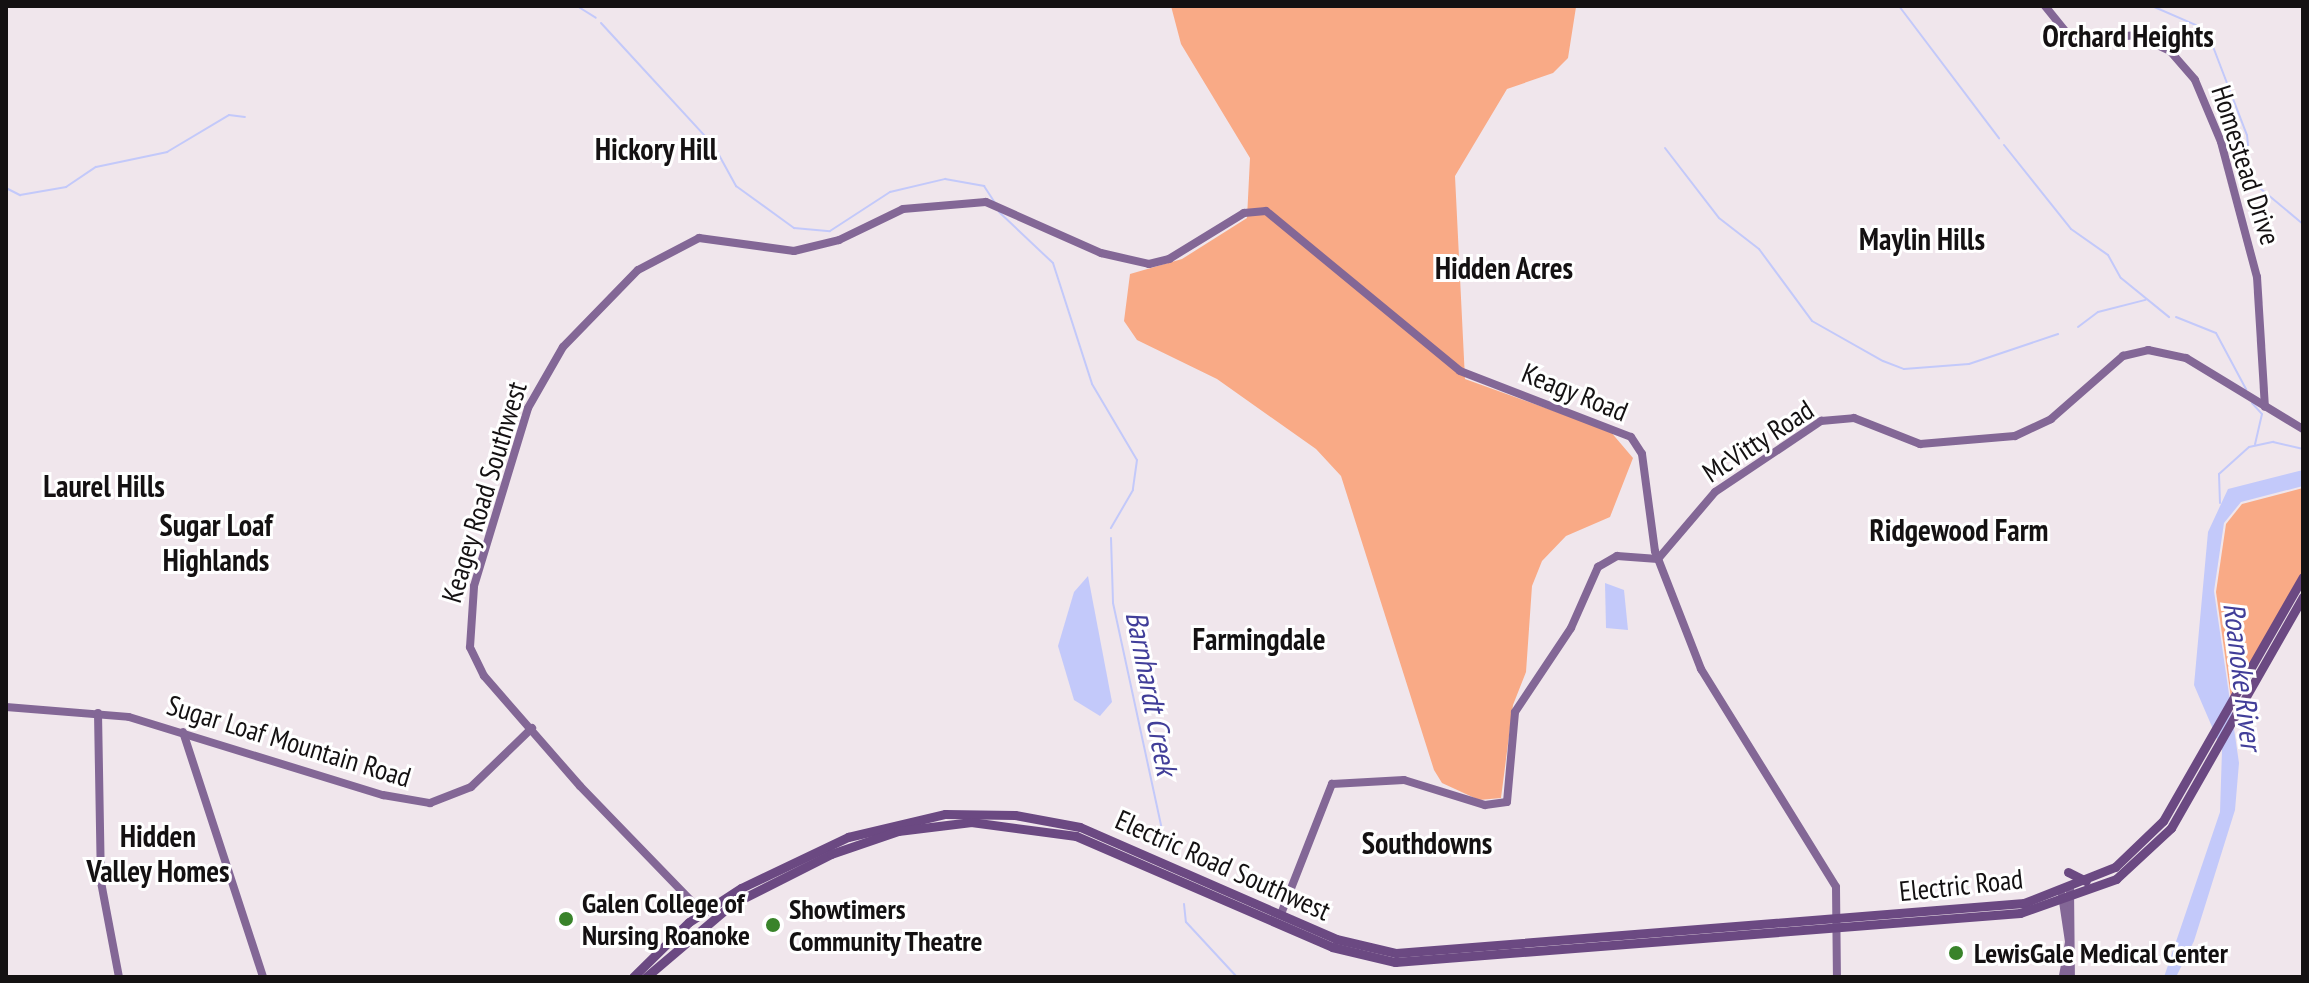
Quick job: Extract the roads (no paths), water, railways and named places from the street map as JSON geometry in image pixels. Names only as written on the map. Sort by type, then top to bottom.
[{"type":"main road","name":"Electric Road","points":[[1842,929],[2068,901],[2145,856],[2202,770],[2303,577]]},
{"type":"main road","name":"Electric Road","points":[[2248,686],[2303,597]]},
{"type":"main road","name":"Electric Road","points":[[1840,917],[2009,905],[2086,881],[2141,844],[2202,770]]},
{"type":"main road","name":"Electric Road Southwest","points":[[633,977],[702,912],[848,837],[917,818],[986,813],[1109,837],[1348,943],[1414,954],[1840,917]]},
{"type":"main road","name":"Electric Road Southwest","points":[[646,977],[732,904],[831,854],[898,831],[971,822],[1076,836],[1327,945],[1381,960],[1431,963],[1842,929]]},
{"type":"main road","points":[[2068,872],[2086,881]]},
{"type":"street","name":"Homestead Drive","points":[[2045,6],[2070,40],[2136,35],[2170,51],[2195,80],[2221,142],[2257,277],[2265,407]]},
{"type":"street","name":"Keagey Road Southwest","points":[[702,912],[532,728],[475,661],[468,615],[533,394],[579,328],[638,270],[690,240],[794,251],[839,240],[903,209],[986,202],[998,204]]},
{"type":"street","name":"Keagy Road","points":[[998,204],[1133,264],[1169,259],[1227,222],[1266,211],[1460,371],[1631,437],[1642,454],[1658,559],[1707,681],[1832,879],[1842,929],[1837,977]]},
{"type":"street","name":"McVitty Road","points":[[1658,559],[1715,492],[1829,419],[1862,420],[1920,444],[2015,436],[2051,419],[2117,360],[2148,350],[2186,358],[2303,429]]},
{"type":"street","points":[[1281,914],[1332,784],[1404,780],[1485,805],[1507,802],[1515,712],[1571,628],[1594,572],[1617,556],[1658,559]]},
{"type":"street","name":"Sugar Loaf Mountain Road","points":[[6,707],[98,713],[183,732],[430,803],[471,787],[532,728]]},
{"type":"street","points":[[98,713],[101,882],[119,977]]},
{"type":"street","points":[[183,732],[263,977]]},
{"type":"street","points":[[2066,889],[2071,977]]},
{"type":"street","points":[[2063,977],[2070,966]]},
{"type":"water","points":[[2303,470],[2303,486],[2241,502],[2224,523],[2214,591],[2239,763],[2235,810],[2194,941],[2176,977],[2164,977],[2220,812],[2222,750],[2194,685],[2208,532],[2228,489]]},
{"type":"water","points":[[1088,576],[1112,702],[1100,716],[1074,700],[1058,646],[1074,592]]},
{"type":"water","points":[[1605,583],[1624,590],[1628,630],[1606,628]]},
{"type":"waterway","name":"Barnhardt Creek","points":[[577,6],[596,18]]},
{"type":"waterway","points":[[1899,6],[1999,138]]},
{"type":"waterway","points":[[2152,6],[2196,25],[2212,44],[2247,135],[2251,176]]},
{"type":"waterway","name":"Barnhardt Creek","points":[[601,23],[714,146],[736,186],[794,228],[830,231],[890,192],[945,179],[984,186],[995,203]]},
{"type":"waterway","name":"Barnhardt Creek","points":[[6,188],[20,195],[66,187],[96,167],[167,152],[229,115],[245,117]]},
{"type":"waterway","points":[[2004,145],[2071,229],[2108,255],[2121,278],[2169,317]]},
{"type":"waterway","points":[[1665,148],[1719,218],[1759,249],[1812,321],[1883,361],[1904,369],[1969,364],[2058,334]]},
{"type":"waterway","points":[[2255,184],[2303,224]]},
{"type":"waterway","name":"Barnhardt Creek","points":[[999,212],[1053,263],[1092,384],[1137,460],[1133,490],[1111,528]]},
{"type":"waterway","points":[[2078,327],[2098,312],[2145,300]]},
{"type":"waterway","points":[[2176,317],[2216,333],[2246,389]]},
{"type":"waterway","points":[[2252,403],[2262,414],[2255,444]]},
{"type":"waterway","points":[[2220,503],[2219,474],[2249,447],[2273,442],[2303,449]]},
{"type":"waterway","name":"Barnhardt Creek","points":[[1111,538],[1113,603],[1167,853]]},
{"type":"waterway","name":"Barnhardt Creek","points":[[1184,904],[1186,922],[1237,977]]},
{"type":"place","name":"Galen College of Nursing Roanoke","points":[[566,919]]},
{"type":"place","name":"Showtimers Community Theatre","points":[[773,925]]},
{"type":"place","name":"LewisGale Medical Center","points":[[1956,953]]},
{"type":"district","name":"Orchard Heights","points":[[2128,36]]},
{"type":"district","name":"Hickory Hill","points":[[656,149]]},
{"type":"district","name":"Maylin Hills","points":[[1922,239]]},
{"type":"district","name":"Hidden Acres","points":[[1504,268]]},
{"type":"district","name":"Laurel Hills","points":[[104,486]]},
{"type":"district","name":"Ridgewood Farm","points":[[1959,530]]},
{"type":"district","name":"Sugar Loaf Highlands","points":[[216,542]]},
{"type":"district","name":"Farmingdale","points":[[1259,639]]},
{"type":"district","name":"Southdowns","points":[[1427,843]]},
{"type":"district","name":"Hidden Valley Homes","points":[[158,853]]},
{"type":"water label","name":"Roanoke River","points":[[2243,676]]}]
